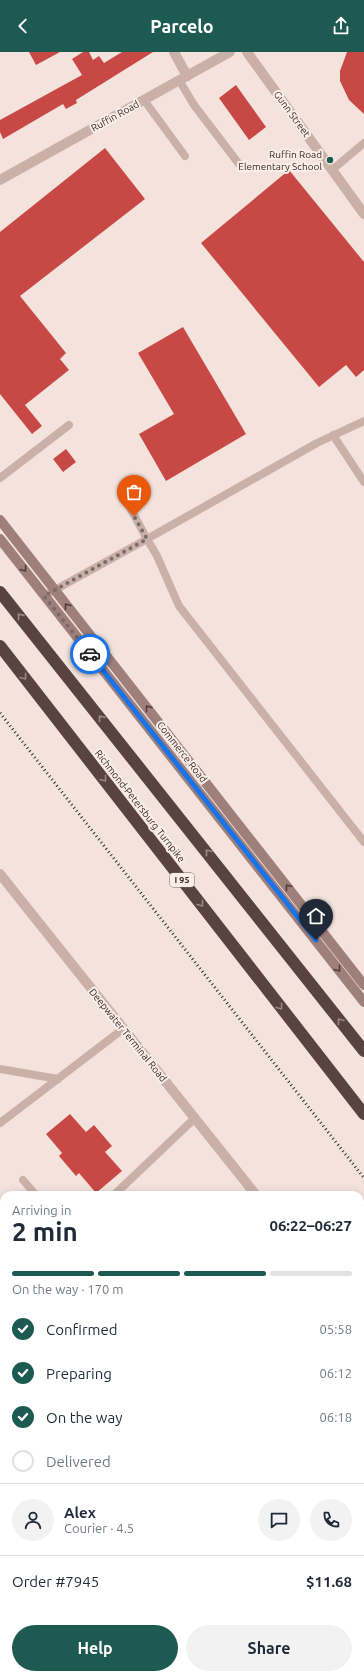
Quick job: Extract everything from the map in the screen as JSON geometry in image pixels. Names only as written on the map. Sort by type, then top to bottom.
[{"type":"highway","points":[[0,592],[364,1051]]},
{"type":"highway","name":"Richmond-Petersburg Turnpike","points":[[0,646],[364,1114]]},
{"type":"main road","name":"Commerce Road","points":[[0,520],[364,984]]},
{"type":"main road","name":"Commerce Road","points":[[0,539],[364,1002]]},
{"type":"street","points":[[174,52],[183,78]]},
{"type":"street","name":"Ruffin Road","points":[[0,180],[230,52]]},
{"type":"street","name":"Gunn Street","points":[[247,52],[364,214]]},
{"type":"street","name":"Deepwater Terminal Road","points":[[0,874],[253,1191]]},
{"type":"lane","points":[[183,78],[194,105],[239,164]]},
{"type":"lane","points":[[144,100],[185,156]]},
{"type":"lane","points":[[332,170],[363,146]]},
{"type":"lane","points":[[44,596],[333,435],[364,421]]},
{"type":"lane","points":[[0,478],[68,425]]},
{"type":"lane","points":[[333,435],[364,482]]},
{"type":"lane","points":[[128,504],[157,556],[179,606],[364,842]]},
{"type":"lane","points":[[0,1123],[123,1029]]},
{"type":"lane","points":[[0,1069],[58,1079]]},
{"type":"lane","points":[[118,1191],[195,1118]]},
{"type":"lane","points":[[23,1180],[33,1191]]},
{"type":"building","points":[[29,52],[60,52],[36,65]]},
{"type":"building","points":[[83,52],[89,52],[93,60],[99,56],[104,63],[122,52],[153,52],[76,100],[77,103],[66,109],[63,104],[3,139],[0,132],[0,120],[82,75],[72,59]]},
{"type":"building","points":[[347,52],[364,52],[364,114],[349,100],[340,81],[340,71]]},
{"type":"building","points":[[236,85],[266,127],[249,140],[219,98]]},
{"type":"building","points":[[105,148],[145,199],[20,296],[66,353],[60,359],[69,370],[25,405],[42,426],[32,434],[0,394],[0,232]]},
{"type":"building","points":[[289,170],[364,262],[364,370],[356,377],[346,365],[319,387],[201,243]]},
{"type":"building","points":[[183,327],[246,434],[166,481],[139,434],[174,414],[138,353]]},
{"type":"building","points":[[66,449],[76,462],[63,472],[53,459]]},
{"type":"building","points":[[70,1114],[86,1132],[94,1125],[112,1146],[105,1152],[122,1171],[98,1191],[94,1191],[79,1173],[76,1176],[59,1156],[62,1153],[46,1134]]},
{"type":"railway","points":[[0,713],[364,1178]]},
{"type":"way so far","points":[[90,654],[44,596],[147,539],[134,516]]},
{"type":"place","name":"Ruffin Road Elementary School","points":[[330,160]]},
{"type":"route","points":[[90,654],[316,940]]}]
